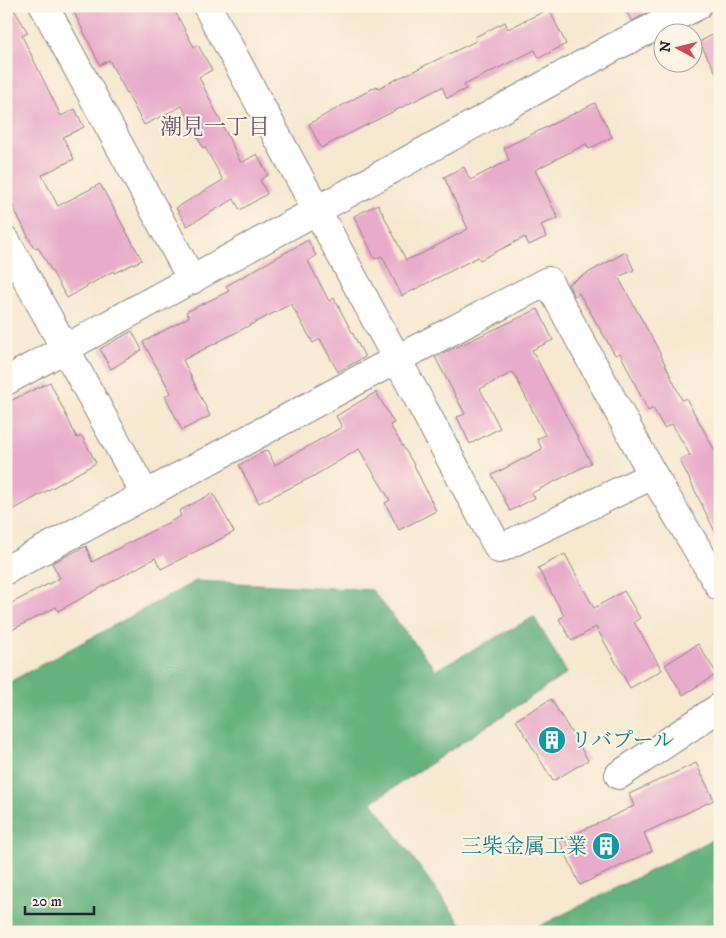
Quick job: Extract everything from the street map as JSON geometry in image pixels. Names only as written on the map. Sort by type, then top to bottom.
[{"type":"street","points":[[44,6],[192,280]]},
{"type":"street","points":[[207,6],[499,549],[653,475]]},
{"type":"street","points":[[6,381],[616,46],[697,6]]},
{"type":"street","points":[[6,240],[146,494]]},
{"type":"street","points":[[6,570],[397,359],[548,281],[653,475],[720,587]]},
{"type":"street","points":[[618,775],[720,707]]},
{"type":"green space","points":[[196,581],[372,590],[436,670],[534,617],[567,673],[372,802],[467,932],[6,932],[6,684]]},
{"type":"green space","points":[[720,836],[720,932],[528,932]]},
{"type":"building","points":[[6,6],[12,6],[28,33],[22,36],[61,116],[75,109],[84,127],[63,137],[74,159],[42,175],[58,206],[100,184],[142,260],[114,273],[113,271],[67,298],[38,247],[34,248],[6,193]]},
{"type":"building","points":[[71,6],[172,6],[194,47],[198,45],[212,70],[199,77],[241,163],[257,154],[268,175],[260,180],[267,194],[240,210],[234,199],[187,226],[176,208],[223,180],[205,147],[203,148],[182,106],[144,125],[109,60],[100,65]]},
{"type":"building","points":[[623,6],[661,6],[632,21]]},
{"type":"building","points":[[549,9],[566,44],[539,58],[535,50],[464,85],[466,89],[447,98],[442,87],[321,148],[309,124],[377,86],[378,88],[476,41],[475,37],[505,22],[508,29]]},
{"type":"building","points":[[720,31],[720,80],[704,51],[704,39]]},
{"type":"building","points":[[595,103],[612,137],[589,149],[586,144],[535,170],[558,218],[541,225],[546,237],[529,245],[525,237],[480,260],[478,257],[402,296],[382,256],[375,259],[354,216],[378,204],[406,260],[419,255],[468,229],[444,177],[464,167],[470,180],[509,160],[504,148]]},
{"type":"building","points":[[308,240],[316,256],[308,261],[329,301],[334,298],[365,357],[338,372],[320,339],[313,343],[291,304],[183,360],[210,416],[182,430],[165,396],[171,393],[143,342],[189,317],[186,312],[229,291],[226,286]]},
{"type":"building","points":[[626,252],[634,270],[618,277],[656,345],[682,400],[686,398],[720,460],[720,542],[680,460],[690,455],[672,424],[664,428],[653,408],[648,411],[620,353],[615,355],[579,293],[574,296],[568,284]]},
{"type":"building","points":[[538,309],[553,340],[532,350],[591,463],[532,493],[535,498],[510,511],[492,475],[542,449],[537,439],[545,435],[513,372],[480,389],[500,428],[470,444],[457,417],[465,414],[435,357]]},
{"type":"building","points":[[132,331],[142,350],[111,369],[100,349]]},
{"type":"building","points":[[50,382],[77,438],[82,436],[96,463],[6,514],[6,403]]},
{"type":"building","points":[[376,392],[394,423],[390,425],[413,463],[436,511],[399,530],[385,503],[390,500],[359,449],[312,477],[259,503],[239,465],[267,450],[275,465],[342,427],[336,416]]},
{"type":"building","points":[[213,493],[234,532],[161,569],[155,558],[58,611],[56,607],[6,633],[6,606],[60,578],[52,563],[86,546],[92,562],[181,516],[179,511]]},
{"type":"building","points":[[565,554],[594,608],[624,591],[640,618],[634,622],[662,670],[630,688],[596,627],[572,641],[559,619],[564,616],[538,568]]},
{"type":"building","points":[[698,644],[717,674],[683,695],[665,665]]},
{"type":"building","name":"リバプール","points":[[551,699],[588,760],[553,781],[516,720]]},
{"type":"building","points":[[696,763],[714,800],[644,833],[652,851],[580,885],[560,841],[634,806],[629,794]]},
{"type":"place","name":"リバプール","points":[[552,740]]},
{"type":"place","name":"三柴金属工業","points":[[606,846]]},
{"type":"district","name":"潮見一丁目","points":[[215,126]]}]
